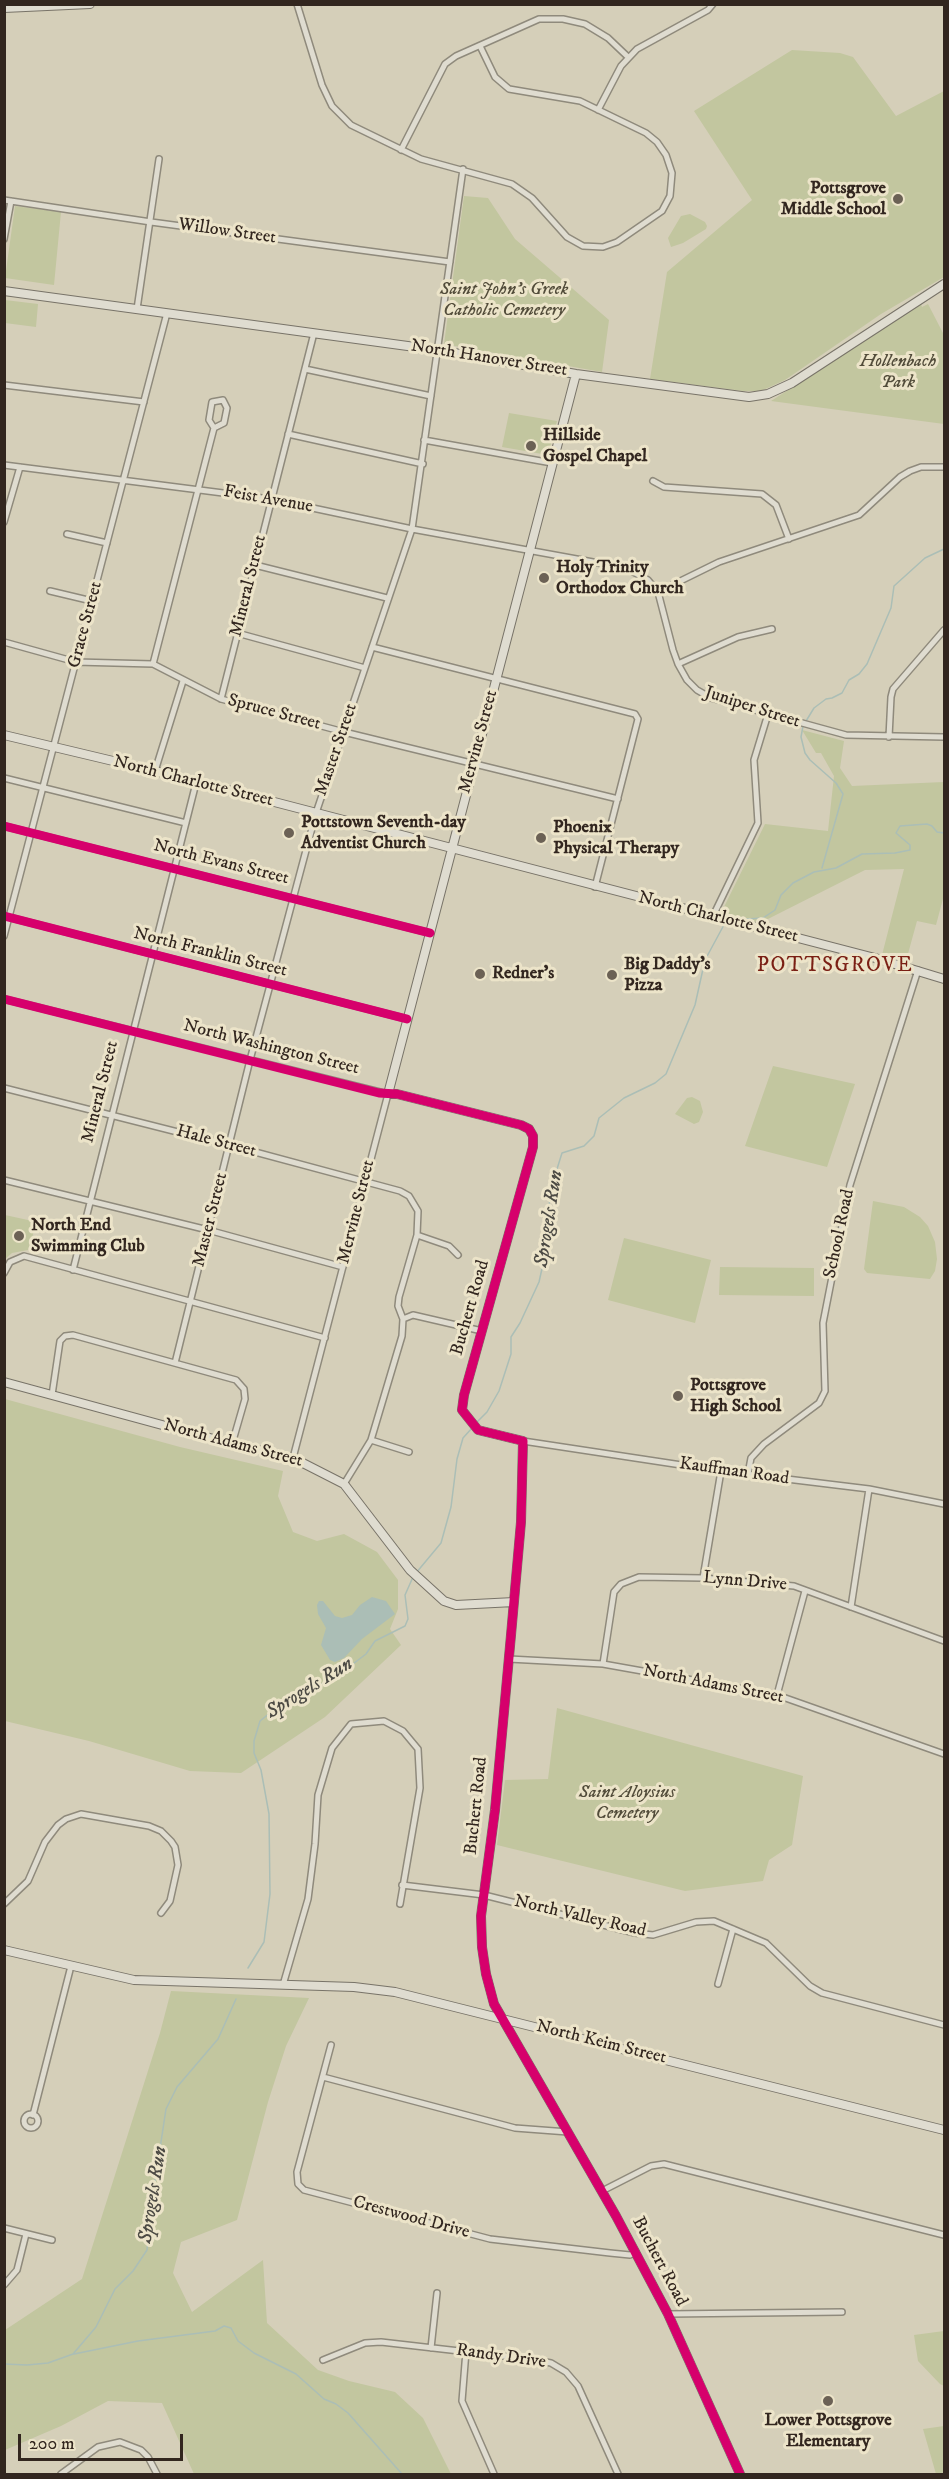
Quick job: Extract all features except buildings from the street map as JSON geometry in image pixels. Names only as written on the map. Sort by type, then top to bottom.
[{"type":"street","points":[[4,8],[90,4]]},
{"type":"street","points":[[297,4],[322,85],[332,106],[351,125],[433,163],[499,178],[523,190],[537,202],[567,237],[583,246],[603,247],[617,242],[662,211],[670,196],[672,173],[662,148],[651,137],[598,110],[569,99],[509,89],[495,77],[480,46]]},
{"type":"street","points":[[598,110],[628,57],[645,43],[708,10],[713,4]]},
{"type":"street","points":[[402,150],[441,70],[456,56],[540,19],[563,18],[595,29],[628,57]]},
{"type":"street","points":[[137,309],[159,159]]},
{"type":"street","name":"Master Street","points":[[175,1363],[250,1060],[316,813],[412,529],[463,169]]},
{"type":"street","points":[[4,239],[8,200]]},
{"type":"street","name":"Willow Street","points":[[8,200],[151,222],[450,262]]},
{"type":"street","name":"North Hanover Street","points":[[4,291],[437,350],[576,374],[749,397],[768,394],[792,383],[945,284]]},
{"type":"street","name":"Grace Street","points":[[4,936],[7,916],[55,748],[167,313]]},
{"type":"street","name":"Mineral Street","points":[[221,699],[314,333]]},
{"type":"street","points":[[305,369],[431,396]]},
{"type":"street","name":"Mervine Street","points":[[293,1458],[576,374]]},
{"type":"street","points":[[4,385],[144,402]]},
{"type":"street","points":[[153,664],[214,428],[209,420],[212,402],[219,399],[223,400],[227,408],[224,423],[214,428]]},
{"type":"street","points":[[288,434],[423,464]]},
{"type":"street","points":[[424,440],[552,463]]},
{"type":"street","name":"Feist Avenue","points":[[4,465],[270,499],[529,551]]},
{"type":"street","points":[[4,522],[20,467]]},
{"type":"street","points":[[529,551],[626,568],[648,580],[658,592],[719,562],[859,515],[910,471],[921,467],[945,467]]},
{"type":"street","points":[[653,481],[664,487],[762,494],[776,505],[789,539]]},
{"type":"street","points":[[67,534],[107,543]]},
{"type":"street","points":[[255,564],[387,598]]},
{"type":"street","points":[[50,591],[92,601]]},
{"type":"street","name":"Juniper Street","points":[[658,592],[678,663],[687,680],[697,690],[711,698],[846,735],[945,737]]},
{"type":"street","points":[[678,663],[738,637],[772,629]]},
{"type":"street","points":[[889,737],[893,689],[945,630]]},
{"type":"street","points":[[237,633],[365,668]]},
{"type":"street","name":"Spruce Street","points":[[4,642],[76,662],[153,664],[221,699],[344,732],[618,799]]},
{"type":"street","points":[[372,647],[628,710],[636,714],[638,719],[594,887]]},
{"type":"street","points":[[155,771],[183,681]]},
{"type":"street","points":[[713,916],[758,824],[754,760],[768,714]]},
{"type":"street","name":"North Charlotte Street","points":[[4,735],[155,771],[942,978]]},
{"type":"street","points":[[4,778],[186,823]]},
{"type":"street","name":"Mineral Street","points":[[73,1270],[196,783]]},
{"type":"street","name":"North Evans Street","points":[[4,826],[430,933]]},
{"type":"street","name":"North Franklin Street","points":[[7,916],[154,956],[407,1019]]},
{"type":"street","name":"School Road","points":[[748,1474],[751,1458],[764,1444],[819,1403],[825,1391],[823,1323],[850,1185],[918,970]]},
{"type":"street","name":"North Washington Street","points":[[4,999],[388,1094],[447,1106],[529,1129]]},
{"type":"street","name":"Hale Street","points":[[4,1088],[400,1191],[409,1196],[418,1211],[417,1235]]},
{"type":"street","name":"Buchert Road","points":[[529,1129],[533,1136],[533,1147],[462,1410],[474,1425],[523,1441],[522,1512],[481,1925],[483,1956],[490,1995],[501,2018],[636,2252],[668,2314],[740,2475]]},
{"type":"street","points":[[4,1180],[208,1230],[343,1267]]},
{"type":"street","points":[[344,1484],[371,1440],[402,1336],[403,1318],[398,1306],[399,1297],[417,1235],[449,1246],[458,1255]]},
{"type":"street","points":[[4,1273],[10,1262],[24,1256],[325,1338]]},
{"type":"street","points":[[403,1318],[413,1315],[482,1331]]},
{"type":"street","points":[[52,1395],[59,1345],[62,1338],[69,1335],[175,1363],[230,1378],[242,1386],[245,1399],[232,1444]]},
{"type":"street","name":"North Adams Street","points":[[4,1382],[232,1444],[293,1458],[344,1484],[410,1570],[444,1601],[456,1605],[514,1602]]},
{"type":"street","points":[[371,1440],[409,1452]]},
{"type":"street","name":"Kauffman Road","points":[[523,1441],[721,1471],[868,1489],[945,1504]]},
{"type":"street","points":[[704,1578],[721,1471]]},
{"type":"street","points":[[851,1607],[868,1489]]},
{"type":"street","name":"Lynn Drive","points":[[603,1664],[614,1592],[621,1584],[639,1577],[704,1578],[775,1583],[805,1591],[945,1641]]},
{"type":"street","points":[[777,1695],[805,1591]]},
{"type":"street","name":"North Adams Street","points":[[509,1659],[603,1664],[777,1695],[945,1754]]},
{"type":"street","points":[[283,1985],[308,1899],[318,1795],[332,1748],[351,1724],[384,1721],[403,1731],[418,1749],[420,1788],[400,1904]]},
{"type":"street","points":[[4,1904],[28,1881],[45,1842],[58,1825],[66,1819],[81,1814],[149,1826],[161,1831],[171,1841],[178,1865],[170,1901],[161,1912]]},
{"type":"street","name":"North Valley Road","points":[[402,1885],[484,1895],[635,1934],[653,1935],[696,1922],[714,1921],[766,1943],[810,1986],[822,1993],[945,2025]]},
{"type":"street","points":[[718,1983],[733,1929]]},
{"type":"street","name":"North Keim Street","points":[[4,1950],[134,1980],[354,1987],[395,1992],[945,2130]]},
{"type":"street","points":[[33,2115],[71,1966]]},
{"type":"street","name":"Crestwood Drive","points":[[330,2046],[297,2172],[298,2184],[304,2190],[490,2239],[630,2255],[636,2252]]},
{"type":"street","points":[[323,2077],[515,2128],[568,2132]]},
{"type":"street","points":[[602,2191],[651,2166],[664,2164],[945,2235]]},
{"type":"street","points":[[4,2228],[52,2240]]},
{"type":"street","points":[[4,2285],[18,2265],[26,2234]]},
{"type":"street","points":[[431,2348],[437,2294]]},
{"type":"street","points":[[668,2314],[842,2312]]},
{"type":"street","name":"Randy Drive","points":[[323,2360],[373,2342],[548,2362],[566,2372],[584,2396],[618,2475]]},
{"type":"street","points":[[466,2351],[462,2401],[494,2475]]},
{"type":"street","points":[[61,2475],[98,2447],[120,2442],[141,2450],[148,2457],[157,2475]]},
{"type":"green space","points":[[792,50],[840,53],[853,57],[896,116],[944,91],[944,277],[881,314],[785,380],[761,391],[743,391],[650,379],[667,272],[752,200],[694,111]]},
{"type":"green space","name":"Saint John's Greek Catholic Cemetery","points":[[464,196],[488,198],[515,239],[609,320],[602,372],[444,344]]},
{"type":"green space","points":[[15,206],[61,212],[54,285],[5,278]]},
{"type":"green space","points":[[690,214],[705,222],[706,229],[683,243],[671,247],[668,238],[681,216]]},
{"type":"green space","points":[[5,300],[38,304],[36,327],[5,323]]},
{"type":"green space","name":"Hollenbach Park","points":[[921,304],[922,307],[928,304],[944,335],[944,424],[771,401]]},
{"type":"green space","points":[[509,413],[557,421],[548,455],[502,447]]},
{"type":"green space","points":[[802,730],[844,741],[840,768],[852,786],[944,782],[944,895],[936,925],[917,921],[906,961],[882,955],[904,869],[865,870],[758,924],[724,912],[724,907],[765,824],[828,831],[834,776],[821,753],[816,753]]},
{"type":"green space","points":[[773,1066],[855,1084],[827,1167],[745,1146]]},
{"type":"green space","points":[[692,1097],[700,1101],[703,1112],[699,1122],[694,1124],[675,1114],[687,1098]]},
{"type":"green space","points":[[873,1201],[904,1207],[920,1217],[928,1226],[935,1242],[937,1259],[935,1271],[930,1279],[867,1273],[864,1269]]},
{"type":"green space","name":"North End Swimming Club","points":[[5,1215],[37,1222],[28,1250],[12,1253],[5,1259]]},
{"type":"green space","points":[[624,1238],[711,1260],[695,1323],[608,1300]]},
{"type":"green space","points":[[720,1267],[814,1268],[814,1296],[719,1295]]},
{"type":"green space","points":[[5,1399],[180,1447],[283,1471],[278,1496],[293,1532],[317,1541],[344,1534],[377,1552],[398,1580],[398,1609],[390,1629],[401,1645],[325,1717],[241,1773],[190,1771],[89,1741],[5,1721]]},
{"type":"green space","name":"Saint Aloysius Cemetery","points":[[557,1708],[803,1776],[792,1845],[769,1860],[763,1881],[685,1891],[497,1845],[505,1780],[548,1779]]},
{"type":"green space","points":[[171,1991],[309,1998],[286,2046],[268,2102],[237,2220],[181,2242],[173,2273],[192,2312],[263,2260],[267,2323],[318,2370],[349,2381],[395,2392],[423,2418],[451,2474],[194,2474],[162,2403],[108,2401],[61,2426],[5,2450],[5,2330],[82,2279],[160,2033]]},
{"type":"green space","points":[[944,2331],[944,2386],[918,2361],[914,2335]]},
{"type":"green space","points":[[944,2426],[944,2474],[936,2474],[923,2429]]},
{"type":"shaded area","points":[[372,1597],[386,1601],[395,1614],[362,1639],[344,1658],[335,1662],[330,1660],[321,1645],[326,1628],[318,1614],[319,1601],[323,1601],[335,1616],[342,1618],[352,1615],[360,1605]]},
{"type":"waterway","points":[[822,868],[843,794],[836,783],[805,753],[801,737],[803,726],[814,708],[826,699],[842,693],[849,680],[859,674],[867,664],[891,608],[894,586],[925,558],[944,549]]},
{"type":"waterway","name":"Sprogels Run","points":[[730,917],[763,918],[775,910],[781,895],[793,883],[814,872],[836,868],[862,854],[910,850],[910,845],[896,833],[900,826],[927,824],[937,832],[944,833]]},
{"type":"waterway","name":"Sprogels Run","points":[[477,1422],[487,1412],[499,1391],[511,1354],[511,1337],[539,1282],[548,1242],[547,1219],[552,1185],[562,1153],[584,1146],[594,1136],[599,1118],[624,1098],[655,1083],[666,1074],[695,1005],[705,960],[725,923]]},
{"type":"waterway","name":"Sprogels Run","points":[[416,1573],[441,1543],[451,1507],[457,1459],[463,1438],[472,1428]]},
{"type":"waterway","name":"Sprogels Run","points":[[248,1968],[264,1942],[270,1894],[269,1814],[261,1770],[254,1753],[254,1741],[260,1721],[281,1704],[336,1677],[366,1654],[375,1641],[405,1626],[408,1619],[405,1595],[413,1577]]},
{"type":"waterway","name":"Sprogels Run","points":[[4,2364],[48,2363],[73,2354],[96,2327],[115,2289],[133,2271],[147,2250],[166,2109],[177,2087],[218,2039],[236,1999]]},
{"type":"waterway","points":[[74,2354],[138,2341],[215,2331],[224,2326],[231,2328],[238,2341],[254,2353],[296,2374],[324,2399],[348,2413],[402,2474]]},
{"type":"cycle path","points":[[4,826],[430,933]]},
{"type":"cycle path","points":[[4,916],[407,1019]]},
{"type":"cycle path","points":[[4,999],[379,1093],[397,1094],[521,1125],[529,1129],[533,1136],[533,1147],[464,1395],[462,1410],[478,1430],[523,1441],[521,1522],[495,1810],[481,1916],[486,1974],[494,2004],[616,2216],[668,2314],[740,2474]]},
{"type":"place","name":"Pottsgrove Middle School","points":[[898,199]]},
{"type":"place","name":"Hillside Gospel Chapel","points":[[531,446]]},
{"type":"place","name":"Holy Trinity Orthodox Church","points":[[544,578]]},
{"type":"place","name":"Pottstown Seventh-day Adventist Church","points":[[289,833]]},
{"type":"place","name":"Phoenix Physical Therapy","points":[[541,838]]},
{"type":"place","name":"Redner's","points":[[480,974]]},
{"type":"place","name":"Big Daddy's Pizza","points":[[612,975]]},
{"type":"place","name":"North End Swimming Club","points":[[19,1236]]},
{"type":"place","name":"Pottsgrove High School","points":[[678,1396]]},
{"type":"place","name":"Lower Pottsgrove Elementary","points":[[828,2401]]},
{"type":"district","name":"POTTSGROVE","points":[[835,967]]}]
